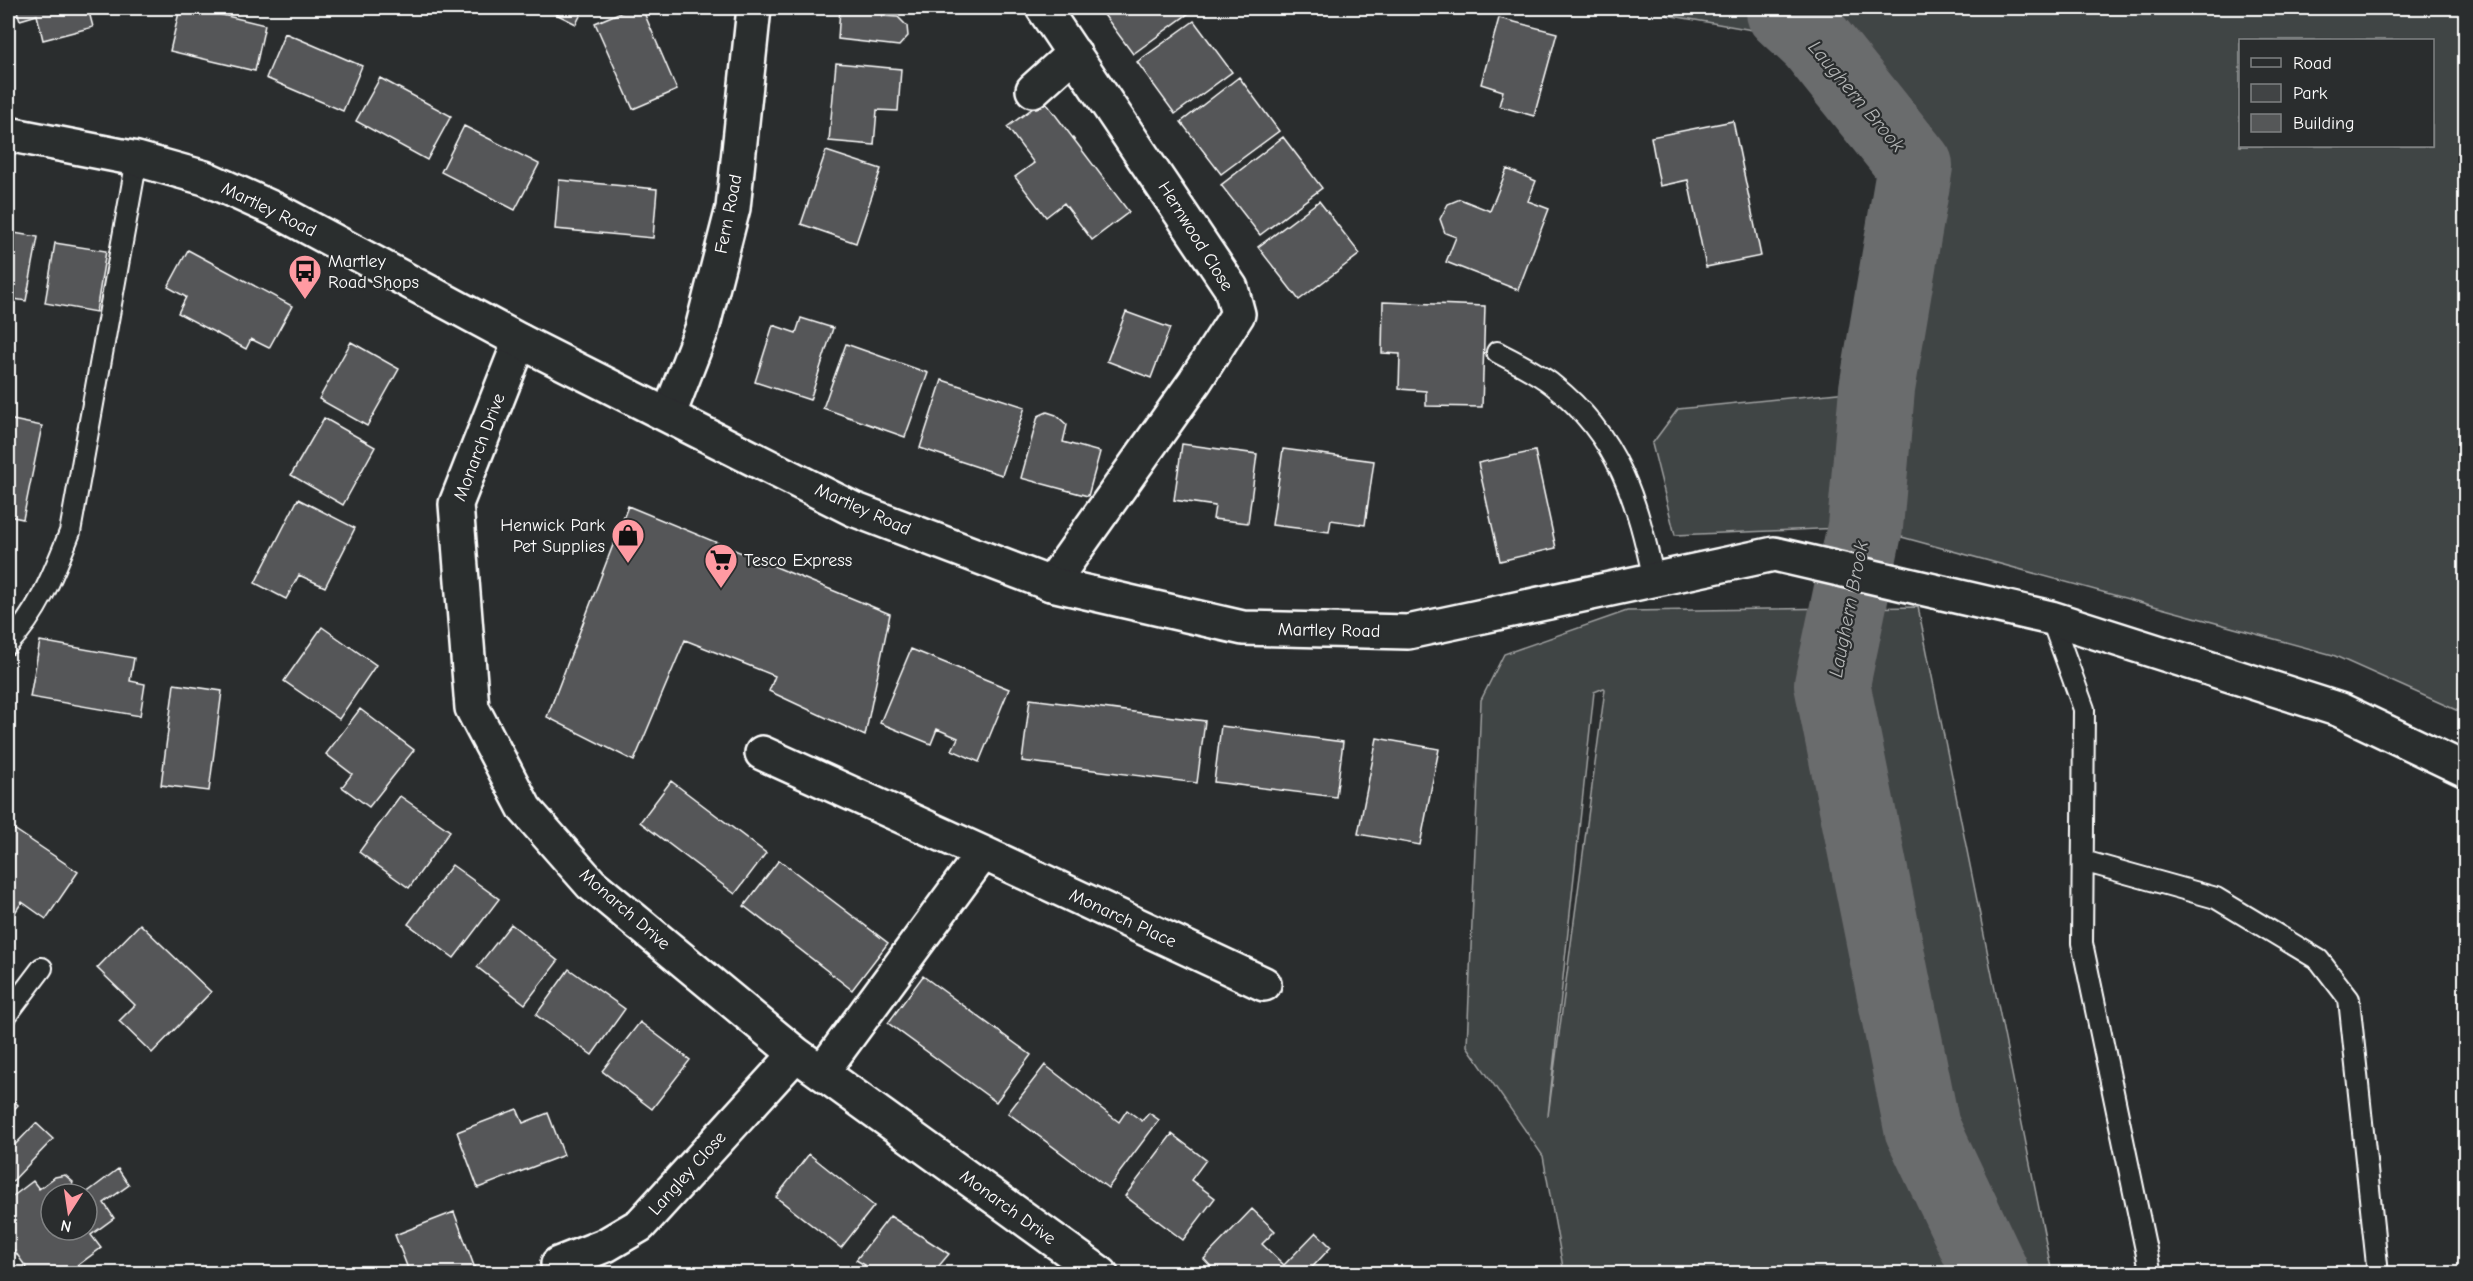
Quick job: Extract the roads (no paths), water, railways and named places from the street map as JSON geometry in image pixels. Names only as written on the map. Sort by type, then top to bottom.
[{"type":"street","name":"Fern Road","points":[[669,414],[702,329],[733,208],[754,8]]},
{"type":"street","name":"Hernwood Close","points":[[1043,8],[1231,288],[1238,314],[1195,381],[1051,584]]},
{"type":"street","points":[[1033,90],[1074,53]]},
{"type":"street","name":"Martley Road","points":[[8,134],[137,159],[205,178],[274,209],[520,341],[669,414],[852,509],[1051,584],[1243,628],[1408,632],[1774,554],[2051,618]]},
{"type":"street","name":"Monarch Drive","points":[[520,341],[456,504],[472,708],[525,809],[591,884],[809,1063],[1101,1274]]},
{"type":"street","points":[[2051,618],[2340,710],[2466,770]]},
{"type":"street","name":"Monarch Place","points":[[762,753],[1263,984]]},
{"type":"street","points":[[809,1063],[983,853]]},
{"type":"street","name":"Langley Close","points":[[558,1264],[606,1245],[640,1225],[809,1063]]},
{"type":"lane","points":[[8,644],[27,624],[50,581],[70,532],[137,159]]},
{"type":"lane","points":[[1497,352],[1551,383],[1590,417],[1611,449],[1629,489],[1654,580]]},
{"type":"lane","points":[[2051,618],[2084,709],[2082,944],[2151,1274]]},
{"type":"lane","points":[[2082,861],[2216,898],[2319,960],[2349,999],[2378,1274]]},
{"type":"lane","points":[[8,1013],[42,968]]},
{"type":"waterway","name":"Laughern Brook","points":[[1784,8],[1784,12],[1815,41],[1915,166],[1877,389],[1865,527],[1832,684],[1922,1128],[1991,1274]]},
{"type":"place","name":"Martley Road Shops","points":[[305,300]]},
{"type":"place","name":"Henwick Park Pet Supplies","points":[[628,564]]},
{"type":"place","name":"Tesco Express","points":[[721,589]]}]
